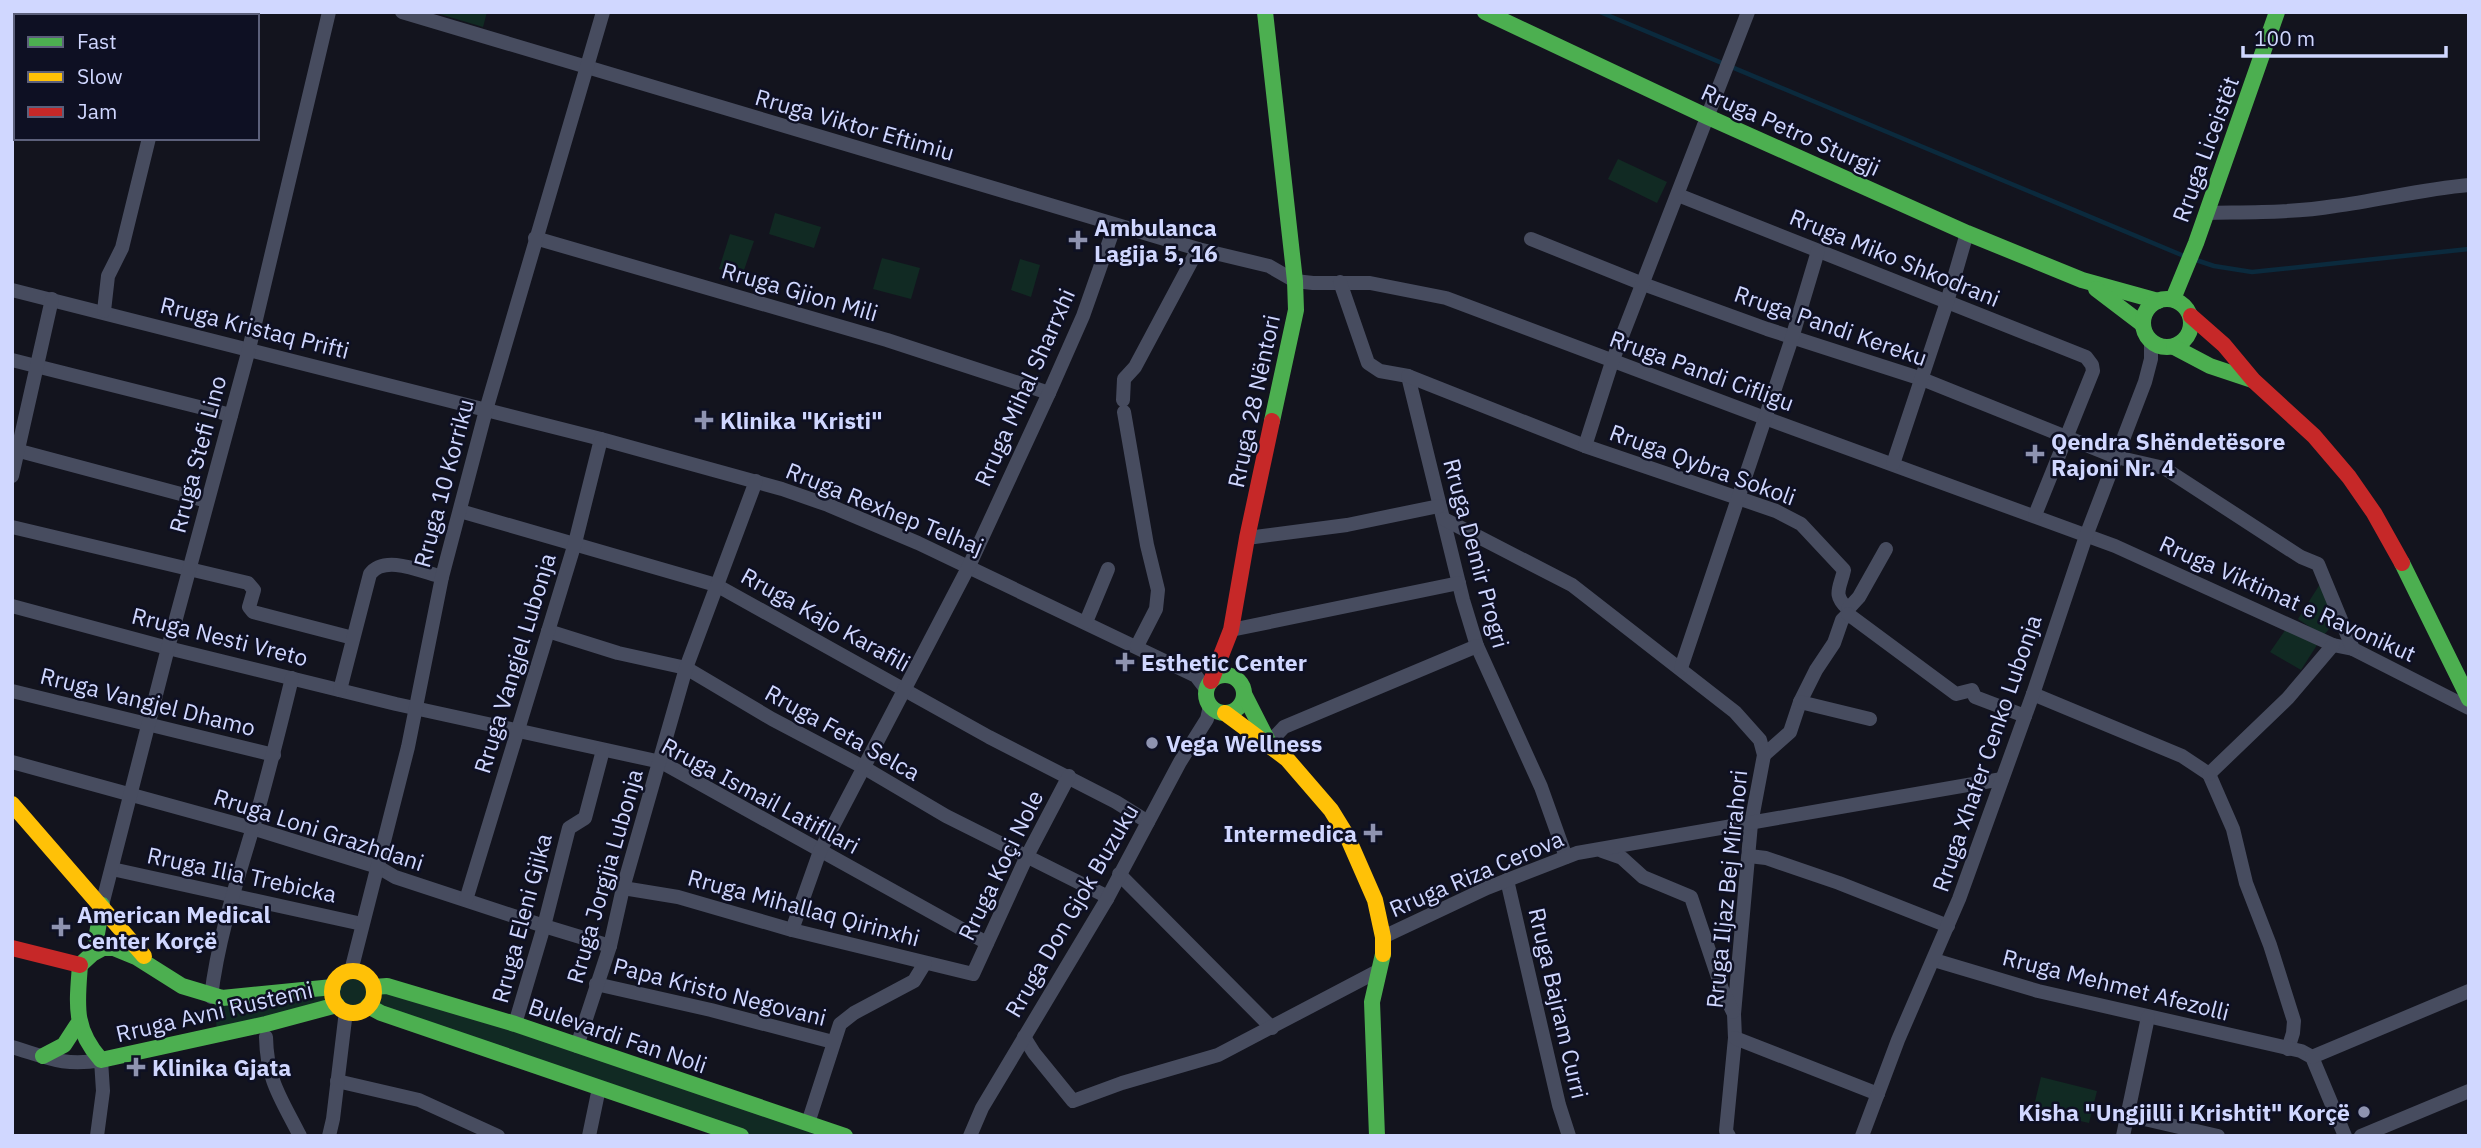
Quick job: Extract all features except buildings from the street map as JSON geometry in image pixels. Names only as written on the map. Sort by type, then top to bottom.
[{"type":"main road","name":"Rruga 28 Nëntori","points":[[1209,685],[1231,630],[1247,538],[1296,310],[1265,12]]},
{"type":"main road","name":"Rruga Petro Sturgji","points":[[1485,12],[1708,117],[1967,233],[2082,280],[2117,303],[2142,324]]},
{"type":"main road","name":"Rruga Liceistët","points":[[2170,295],[2196,243],[2277,12]]},
{"type":"main road","name":"Rruga Petro Sturgji","points":[[2082,280],[2170,295]]},
{"type":"main road","points":[[2254,381],[2210,366],[2172,347],[2160,347],[2151,342],[2142,324],[2146,310],[2170,295],[2182,304],[2191,316],[2224,345],[2254,381],[2314,436],[2349,477],[2414,585],[2469,699]]},
{"type":"main road","points":[[2172,347],[2189,335],[2191,316]]},
{"type":"main road","name":"Rruga 28 Nëntori","points":[[1231,630],[1241,688],[1269,743]]},
{"type":"main road","points":[[1220,676],[1230,676],[1241,688],[1241,704],[1234,710],[1218,709],[1207,701],[1209,685],[1220,676]]},
{"type":"main road","name":"Rruga 28 Nëntori","points":[[1218,709],[1269,743],[1287,759],[1332,810],[1375,900],[1383,937],[1383,954],[1372,1002],[1377,1136]]},
{"type":"main road","points":[[12,804],[155,969]]},
{"type":"main road","points":[[94,951],[102,905]]},
{"type":"main road","points":[[43,1056],[61,1050],[70,1040],[77,1025],[80,965],[94,951],[116,947],[169,980],[211,997],[248,997],[333,987]]},
{"type":"main road","points":[[12,948],[80,965]]},
{"type":"main road","points":[[351,971],[342,974],[333,987],[333,996],[342,1008],[358,1012],[368,1006],[374,994],[374,986]]},
{"type":"main road","name":"Bulevardi Fan Noli","points":[[351,971],[361,972],[374,986],[387,986],[516,1024],[845,1136]]},
{"type":"main road","points":[[368,1006],[381,1013],[741,1136]]},
{"type":"main road","name":"Rruga Avni Rustemi","points":[[77,1025],[85,1042],[101,1060],[342,1008]]},
{"type":"street","name":"Rruga Stefi Lino","points":[[102,905],[167,648],[249,349],[329,12]]},
{"type":"street","name":"Rruga Viktor Eftimiu","points":[[402,12],[1115,225],[1269,266],[1295,281]]},
{"type":"street","name":"Rruga 10 Korriku","points":[[351,971],[417,708],[442,577],[485,410],[603,12]]},
{"type":"street","points":[[1586,446],[1612,362],[1748,12]]},
{"type":"street","points":[[104,311],[108,276],[122,248],[149,140]]},
{"type":"street","points":[[2206,214],[2335,206],[2438,188],[2469,186]]},
{"type":"street","name":"Rruga Miko Shkodrani","points":[[1678,195],[2086,357],[2093,372],[2066,437]]},
{"type":"street","name":"Rruga Mihal Sharrxhi","points":[[792,930],[820,851],[969,566],[1049,393],[1083,316],[1115,225]]},
{"type":"street","points":[[1893,464],[1967,233]]},
{"type":"street","name":"Rruga Gjion Mili","points":[[536,238],[887,340],[1049,393]]},
{"type":"street","name":"Rruga Pandi Kereku","points":[[1531,239],[1643,284],[1792,338],[1922,379],[2116,457],[2164,468],[2301,557],[2318,564],[2353,649]]},
{"type":"street","points":[[1137,646],[1156,609],[1158,590],[1147,545],[1124,406],[1124,379],[1135,367],[1198,249]]},
{"type":"street","points":[[1681,668],[1792,338],[1818,251]]},
{"type":"street","name":"Rruga Pandi Cifligu","points":[[1295,281],[1313,284],[1370,283],[1446,298],[1612,362],[2035,516],[2085,537]]},
{"type":"street","points":[[1339,282],[1367,363],[1380,371],[1408,376]]},
{"type":"street","name":"Rruga Kristaq Prifti","points":[[12,290],[104,311],[485,410]]},
{"type":"street","points":[[12,475],[15,449],[52,299]]},
{"type":"street","name":"Rruga Xhafer Cenko Lubonja","points":[[1862,1136],[1948,926],[2025,716],[2085,537],[2144,382],[2151,359],[2151,342]]},
{"type":"street","name":"Rruga Xhafer Cenko Lubonja","points":[[2144,382],[2156,363],[2172,347]]},
{"type":"street","points":[[12,360],[231,415]]},
{"type":"street","name":"Rruga Qybra Sokoli","points":[[1408,376],[1586,446],[1776,511],[1801,524],[1844,570],[1837,592],[1848,611]]},
{"type":"street","name":"Rruga Demir Progri","points":[[1408,376],[1477,646],[1541,787],[1566,857]]},
{"type":"street","name":"Rruga Rexhep Telhaj","points":[[485,410],[756,481],[828,505],[969,566],[1137,646],[1209,685]]},
{"type":"street","points":[[2035,516],[2066,437]]},
{"type":"street","name":"Rruga Vangjel Lubonja","points":[[466,900],[575,543],[601,439]]},
{"type":"street","points":[[15,449],[207,501]]},
{"type":"street","name":"Rruga Jorgjia Lubonja","points":[[577,1046],[610,946],[623,888],[686,668],[756,481]]},
{"type":"street","name":"Rruga Kajo Karafili","points":[[460,511],[716,585],[989,737],[1069,776],[1148,822]]},
{"type":"street","points":[[1247,538],[1442,513]]},
{"type":"street","name":"Rruga Iljaz Bej Mirahori","points":[[1442,513],[1572,585],[1735,712],[1760,740],[1764,755],[1751,824],[1734,1014],[1735,1038],[1726,1132],[1729,1136]]},
{"type":"street","points":[[12,527],[252,586],[254,590],[249,607],[253,612],[354,638]]},
{"type":"street","name":"Rruga Viktimat e Ravonikut","points":[[2085,537],[2151,561],[2333,645],[2353,649],[2469,708]]},
{"type":"street","points":[[1764,755],[1790,732],[1815,670],[1834,643],[1842,620],[1859,597],[1886,549]]},
{"type":"street","points":[[340,690],[374,567],[382,564],[402,566],[442,577]]},
{"type":"street","points":[[1086,622],[1108,569]]},
{"type":"street","points":[[1231,630],[1459,583]]},
{"type":"street","name":"Rruga Nesti Vreto","points":[[12,606],[167,648],[417,708]]},
{"type":"street","points":[[1848,611],[1956,694],[1972,690],[1975,697],[2025,716]]},
{"type":"street","name":"Rruga Feta Selca","points":[[548,631],[618,653],[686,668],[772,719],[863,767],[946,817],[1102,894],[1107,899]]},
{"type":"street","points":[[2209,774],[2288,698],[2333,645]]},
{"type":"street","points":[[1269,743],[1284,727],[1477,646]]},
{"type":"street","points":[[211,997],[232,895],[274,755],[292,678]]},
{"type":"street","name":"Rruga Vangjel Dhamo","points":[[12,691],[274,755]]},
{"type":"street","points":[[2033,694],[2182,756],[2209,774],[2233,829],[2246,883],[2270,945],[2294,1021],[2288,1049]]},
{"type":"street","points":[[1800,702],[1870,719]]},
{"type":"street","name":"Rruga Ismail Latifllari","points":[[417,708],[661,762],[988,943]]},
{"type":"street","name":"Rruga Don Gjok Buzuku","points":[[970,1136],[982,1108],[1107,899],[1207,719],[1218,709]]},
{"type":"street","name":"Rruga Eleni Gjika","points":[[516,1024],[569,828],[585,818],[603,750]]},
{"type":"street","name":"Rruga Loni Grazhdani","points":[[12,762],[252,828],[378,867],[395,877],[610,946]]},
{"type":"street","name":"Rruga Koçi Nole","points":[[973,974],[1027,856],[1069,776]]},
{"type":"street","name":"Rruga Riza Cerova","points":[[1383,937],[1507,880],[1566,857],[1598,849],[2002,779]]},
{"type":"street","points":[[1598,849],[1622,858],[1643,877],[1691,897],[1722,989],[1734,1014]]},
{"type":"street","points":[[1749,856],[1766,858],[1839,883],[1948,926]]},
{"type":"street","name":"Rruga Ilia Trebicka","points":[[112,869],[362,924]]},
{"type":"street","points":[[1119,874],[1272,1028]]},
{"type":"street","name":"Rruga Bajram Curri","points":[[1507,880],[1559,1105],[1569,1136]]},
{"type":"street","name":"Rruga Mihallaq Qirinxhi","points":[[623,888],[678,897],[792,930],[973,974]]},
{"type":"street","name":"Rruga Mehmet Afezolli","points":[[1934,960],[2038,991],[2301,1051],[2312,1057]]},
{"type":"street","points":[[808,1123],[837,1030],[845,1020],[914,981],[925,963]]},
{"type":"street","points":[[1024,1037],[1073,1101],[1122,1083],[1218,1055],[1378,971]]},
{"type":"street","name":"Papa Kristo Negovani","points":[[596,984],[833,1042]]},
{"type":"street","points":[[2345,1136],[2312,1057],[2469,991]]},
{"type":"street","points":[[329,1136],[337,1081],[342,1008]]},
{"type":"street","points":[[2123,1136],[2148,1017]]},
{"type":"street","points":[[266,1037],[271,1079],[300,1136]]},
{"type":"street","points":[[1735,1038],[1878,1094]]},
{"type":"street","name":"Rruga Avni Rustemi","points":[[12,1047],[63,1063],[81,1064],[101,1060]]},
{"type":"street","points":[[97,1136],[103,1091],[101,1060]]},
{"type":"street","points":[[337,1081],[419,1100],[498,1136]]},
{"type":"street","points":[[589,1136],[598,1088]]},
{"type":"street","points":[[2361,1136],[2469,1091]]},
{"type":"street","points":[[2127,1115],[2218,1136]]},
{"type":"green space","points":[[433,12],[487,12],[483,27]]},
{"type":"green space","points":[[1618,159],[1667,182],[1657,203],[1608,179]]},
{"type":"green space","points":[[775,213],[821,227],[814,248],[769,234]]},
{"type":"green space","points":[[730,234],[754,241],[742,276],[719,269]]},
{"type":"green space","points":[[882,258],[920,268],[911,299],[873,289]]},
{"type":"green space","points":[[1020,259],[1040,265],[1031,297],[1011,290]]},
{"type":"green space","points":[[2320,584],[2335,622],[2323,636],[2298,619]]},
{"type":"green space","points":[[2286,629],[2317,645],[2301,670],[2270,652]]},
{"type":"green space","points":[[355,975],[392,991],[834,1136],[753,1136],[363,1006],[348,1006],[217,1032],[214,1000],[340,985],[342,978]]},
{"type":"green space","points":[[2041,1077],[2097,1091],[2089,1123],[2033,1110]]},
{"type":"waterway","points":[[1600,12],[2184,256]]},
{"type":"waterway","points":[[2196,260],[2252,272],[2469,249]]},
{"type":"traffic: fast","points":[[1265,12],[1296,310],[1272,421]]},
{"type":"traffic: fast","points":[[1485,12],[1708,117],[1967,233],[2082,280],[2158,301]]},
{"type":"traffic: fast","points":[[2173,299],[2196,243],[2277,12]]},
{"type":"traffic: fast","points":[[2096,289],[2142,324]]},
{"type":"traffic: fast","points":[[2167,299],[2176,300],[2184,306],[2190,314],[2191,323],[2190,332],[2184,340],[2176,346],[2167,347],[2158,346],[2150,340],[2144,332],[2143,323],[2144,314],[2150,306],[2158,300],[2167,299]]},
{"type":"traffic: fast","points":[[2174,347],[2210,366],[2252,380]]},
{"type":"traffic: fast","points":[[2402,563],[2469,699]]},
{"type":"traffic: fast","points":[[1225,675],[1238,681],[1244,694],[1238,707],[1225,713],[1212,707],[1206,694],[1212,681],[1225,675]]},
{"type":"traffic: fast","points":[[1244,694],[1269,743]]},
{"type":"traffic: fast","points":[[94,951],[102,905]]},
{"type":"traffic: fast","points":[[80,965],[103,948],[114,948],[136,957],[182,986],[222,998],[333,987]]},
{"type":"traffic: fast","points":[[1377,1136],[1372,1002],[1383,954]]},
{"type":"traffic: fast","points":[[80,965],[78,1004],[81,1026],[85,1037],[101,1060],[266,1024],[337,1005]]},
{"type":"traffic: fast","points":[[374,987],[387,986],[515,1024],[845,1136]]},
{"type":"traffic: fast","points":[[368,1006],[381,1013],[741,1136]]},
{"type":"traffic: fast","points":[[43,1056],[64,1045],[77,1025]]},
{"type":"traffic: slow","points":[[1225,713],[1287,759],[1331,810],[1347,836],[1375,900],[1383,937],[1383,954]]},
{"type":"traffic: slow","points":[[12,804],[144,956]]},
{"type":"traffic: slow","points":[[353,971],[368,977],[374,992],[368,1007],[353,1013],[338,1007],[332,992],[338,977],[353,971]]},
{"type":"traffic: jam","points":[[2191,316],[2224,345],[2254,381],[2314,436],[2349,477],[2374,513],[2402,563]]},
{"type":"traffic: jam","points":[[1211,681],[1231,630],[1272,421]]},
{"type":"traffic: jam","points":[[12,948],[80,965]]},
{"type":"place","name":"Ambulanca Lagija 5, 16","points":[[1078,240]]},
{"type":"place","name":"Klinika \"Kristi\"","points":[[704,420]]},
{"type":"place","name":"Qendra Shëndetësore Rajoni Nr. 4","points":[[2035,454]]},
{"type":"place","name":"Esthetic Center","points":[[1125,662]]},
{"type":"place","name":"Vega Wellness","points":[[1152,743]]},
{"type":"place","name":"Intermedica","points":[[1373,833]]},
{"type":"place","name":"American Medical Center Korçë","points":[[61,927]]},
{"type":"place","name":"Klinika Gjata","points":[[136,1067]]},
{"type":"place","name":"Kisha \"Ungjilli i Krishtit\" Korçë","points":[[2364,1112]]}]
